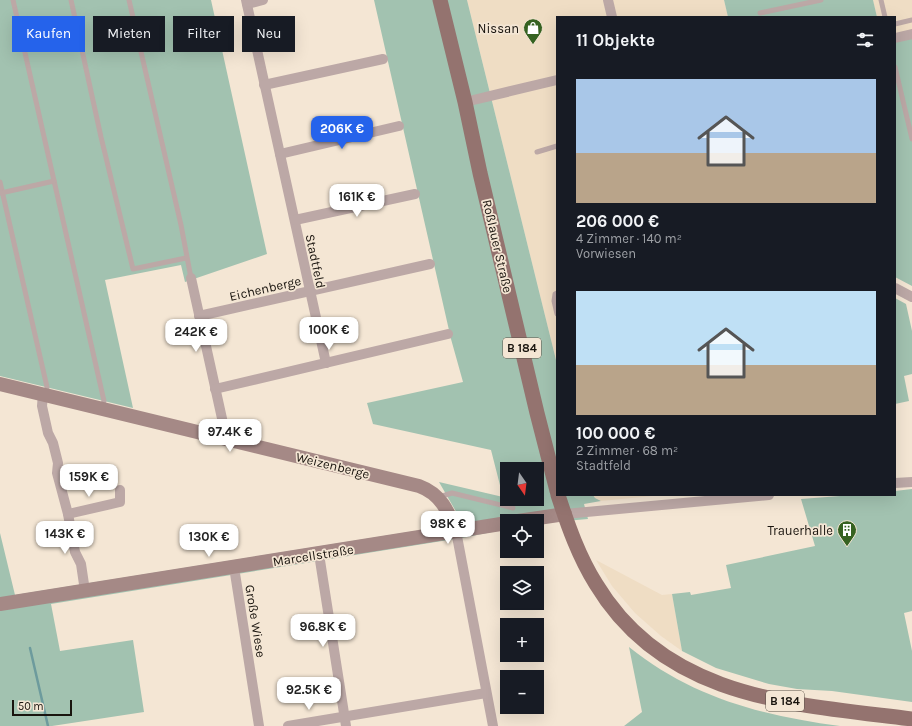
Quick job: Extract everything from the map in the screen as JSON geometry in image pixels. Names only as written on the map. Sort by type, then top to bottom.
[{"type":"main road","name":"Roßlauer Straße","points":[[440,0],[556,487]]},
{"type":"main road","name":"B 184","points":[[558,496],[564,514],[586,567],[612,608],[637,635],[680,667],[710,681],[766,697],[818,707],[912,719]]},
{"type":"street","points":[[247,2],[263,0]]},
{"type":"street","points":[[608,0],[612,16]]},
{"type":"street","name":"Stadtfeld","points":[[247,2],[264,85],[295,220],[309,291],[326,363]]},
{"type":"street","points":[[896,38],[912,34]]},
{"type":"street","points":[[264,85],[383,58]]},
{"type":"street","points":[[465,102],[556,80]]},
{"type":"street","points":[[280,154],[399,126]]},
{"type":"street","points":[[295,220],[415,194]]},
{"type":"street","name":"Eichenberge","points":[[199,316],[430,264]]},
{"type":"street","points":[[191,278],[223,428],[222,438]]},
{"type":"street","points":[[896,289],[912,297]]},
{"type":"street","points":[[215,389],[448,334]]},
{"type":"street","name":"Weizenberge","points":[[0,384],[419,486],[432,492],[438,497],[452,519],[456,531]]},
{"type":"street","points":[[45,394],[42,406],[48,433],[53,443],[58,463],[57,473],[68,514],[75,552],[81,564],[86,591]]},
{"type":"street","points":[[896,484],[912,482]]},
{"type":"street","points":[[68,514],[120,502],[120,490]]},
{"type":"street","points":[[544,517],[758,496]]},
{"type":"street","name":"Marcellstraße","points":[[0,604],[234,568],[500,524]]},
{"type":"street","points":[[456,531],[493,726]]},
{"type":"street","points":[[319,554],[345,721]]},
{"type":"street","name":"Große Wiese","points":[[234,568],[259,726]]},
{"type":"street","points":[[288,726],[345,721],[486,693]]},
{"type":"lane","points":[[12,0],[104,401],[102,408]]},
{"type":"lane","points":[[71,0],[101,137],[133,269],[186,258]]},
{"type":"lane","points":[[129,0],[181,225],[186,258],[191,278]]},
{"type":"lane","points":[[760,13],[821,0]]},
{"type":"lane","points":[[881,0],[885,16]]},
{"type":"lane","points":[[896,24],[912,20]]},
{"type":"lane","points":[[896,71],[912,139]]},
{"type":"lane","points":[[537,152],[556,146]]},
{"type":"lane","points":[[1,193],[54,181]]},
{"type":"lane","points":[[0,182],[1,193],[47,388],[45,394]]},
{"type":"lane","points":[[556,294],[554,301],[556,310]]},
{"type":"lane","points":[[438,497],[452,493],[513,508]]},
{"type":"shaded area","points":[[467,0],[724,0],[728,16],[556,16],[556,360]]},
{"type":"shaded area","points":[[873,0],[912,0],[912,31],[896,35],[896,16],[877,16]]},
{"type":"shaded area","points":[[594,496],[653,496],[601,501]]},
{"type":"shaded area","points":[[596,560],[662,595],[672,594],[682,651],[661,636],[635,613],[612,586]]},
{"type":"green space","points":[[0,0],[211,0],[215,16],[173,16],[173,52],[222,52],[267,254],[185,282],[181,265],[105,280],[133,408],[0,376]]},
{"type":"green space","points":[[374,0],[467,0],[556,360],[556,496],[594,496],[601,501],[584,504],[588,519],[544,522],[544,514],[500,514],[500,530],[51,604],[60,651],[133,640],[144,712],[52,726],[0,726],[0,533],[15,595],[472,522],[463,519],[458,515],[439,482],[500,496],[500,506],[544,506],[544,462],[500,462],[500,485],[491,450],[373,424],[367,403],[463,382],[451,339]]},
{"type":"green space","points":[[724,0],[873,0],[877,16],[728,16]]},
{"type":"green space","points":[[912,37],[912,286],[896,278],[896,41]]},
{"type":"green space","points":[[896,299],[906,304],[912,331],[912,374],[904,376],[909,401],[896,404]]},
{"type":"green space","points":[[912,489],[912,611],[904,613],[912,651],[912,702],[832,691],[797,689],[769,684],[716,668],[682,651],[672,594],[690,592],[691,595],[731,588],[726,565],[815,546],[801,499],[840,496],[896,496],[896,491]]},
{"type":"green space","points":[[629,647],[677,679],[728,702],[755,710],[811,722],[840,726],[624,726],[642,712]]},
{"type":"waterway","points":[[30,648],[48,726]]},
{"type":"place","name":"Nissan","points":[[533,45]]},
{"type":"place","name":"Trauerhalle","points":[[847,547]]}]
